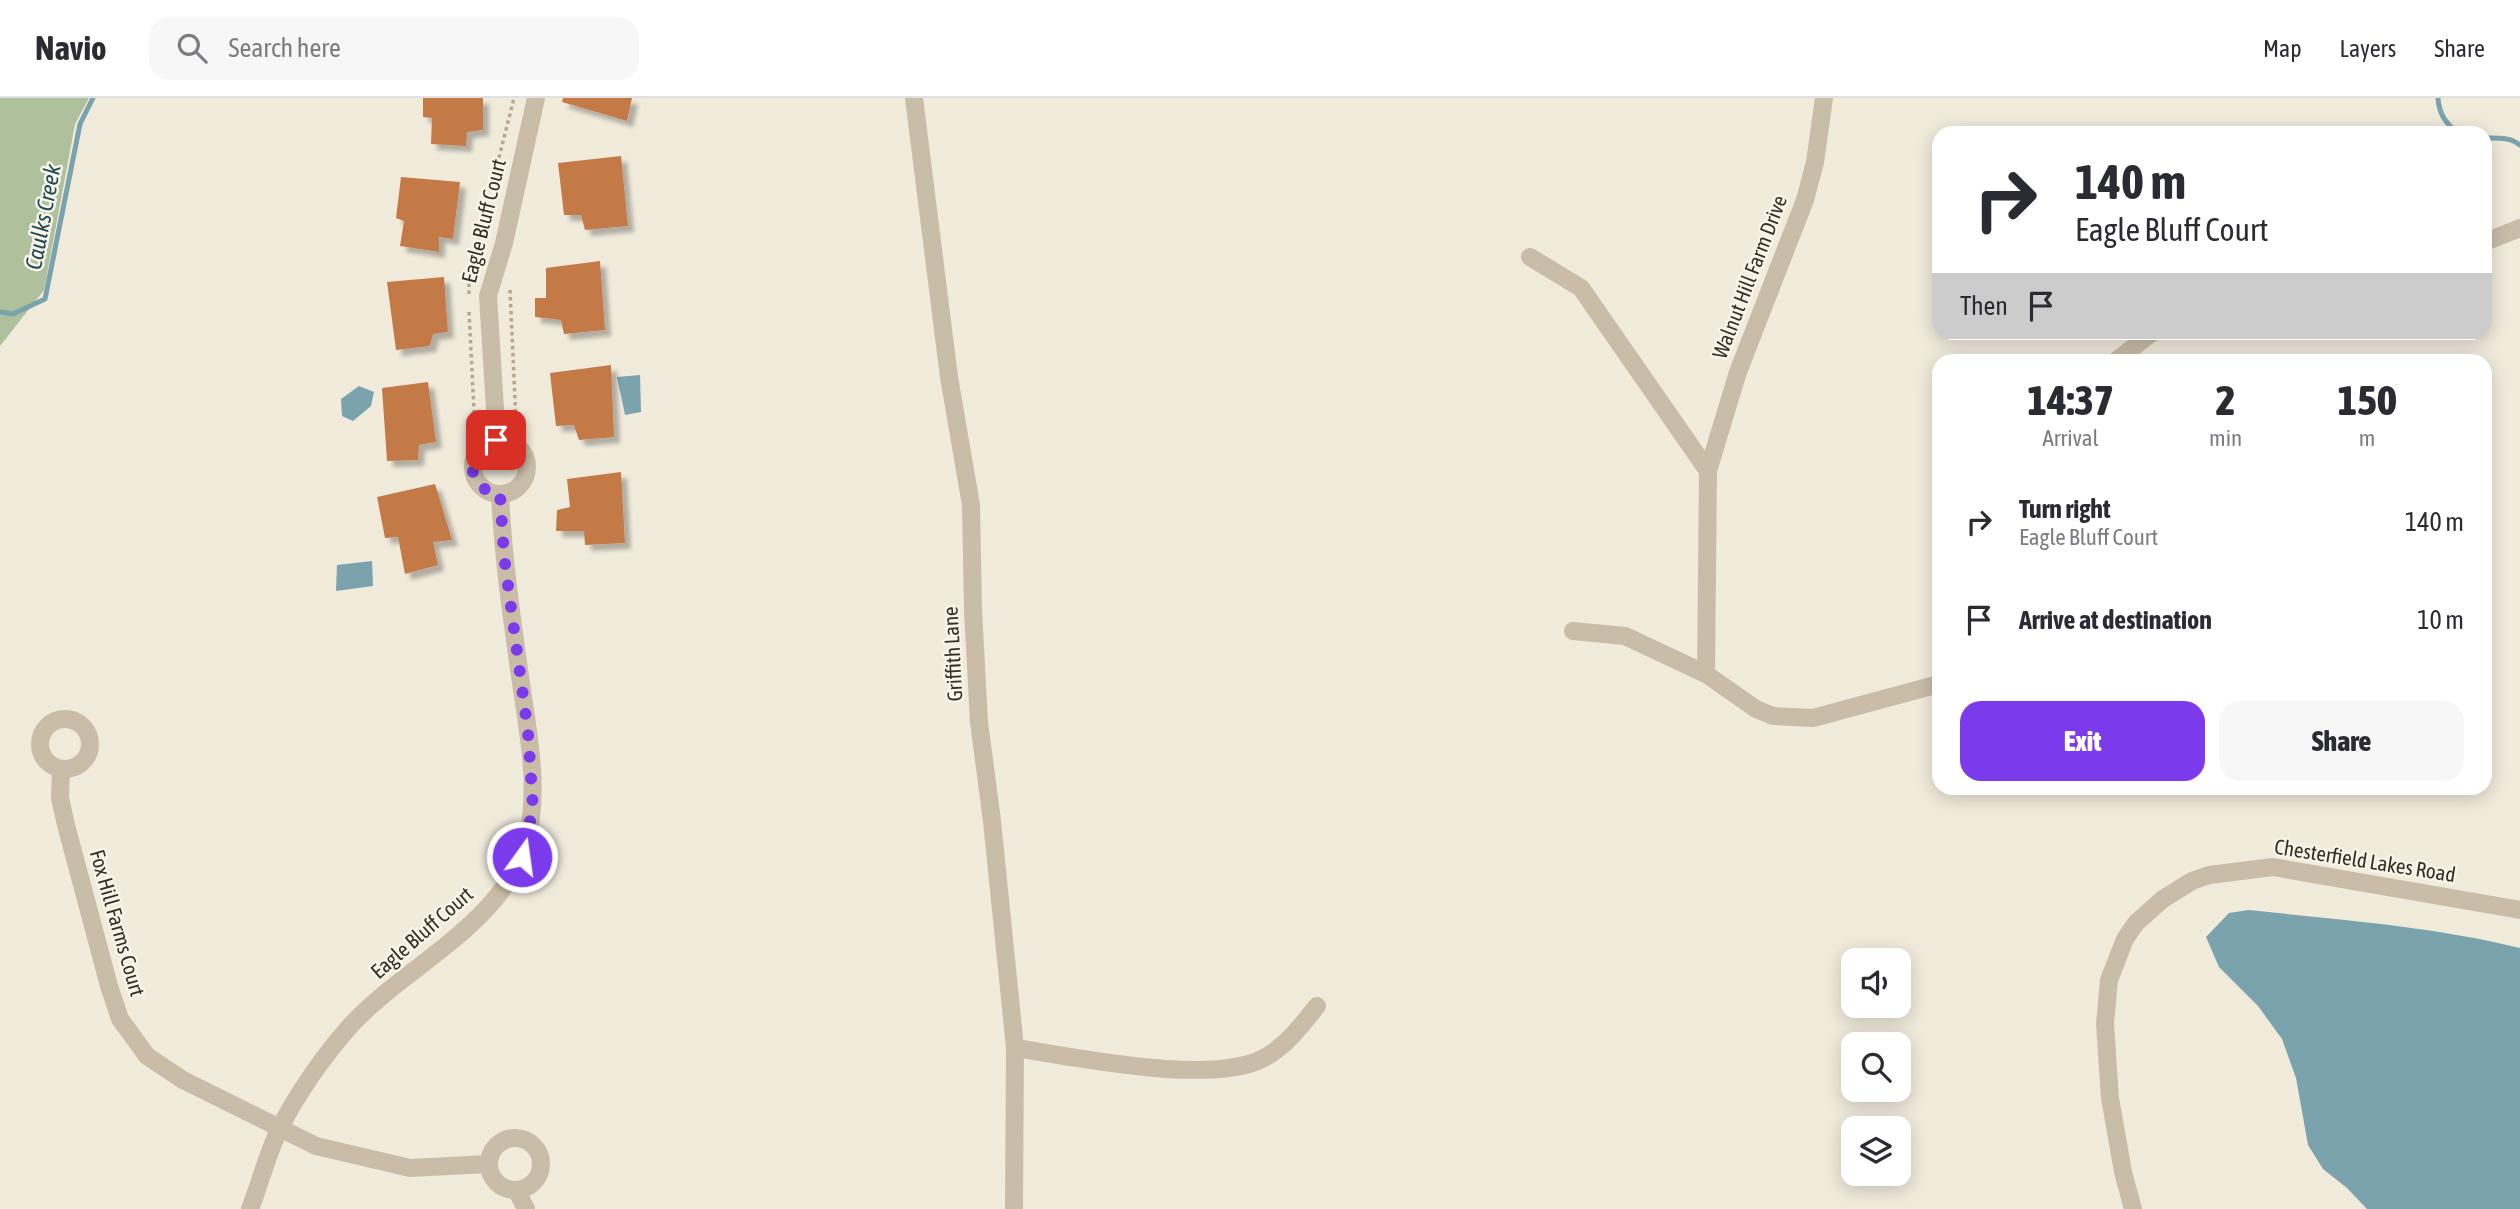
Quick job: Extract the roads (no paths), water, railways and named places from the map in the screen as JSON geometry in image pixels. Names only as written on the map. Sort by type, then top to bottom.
[{"type":"street","name":"Eagle Bluff Court","points":[[496,440],[488,296],[504,243],[536,98]]},
{"type":"street","name":"Griffith Lane","points":[[914,98],[949,377],[971,505],[979,722],[1015,1048],[1014,1209]]},
{"type":"street","name":"Walnut Hill Farm Drive","points":[[1706,674],[1708,471],[1738,372],[1805,200],[1815,162],[1824,98]]},
{"type":"street","points":[[2492,239],[2520,228]]},
{"type":"street","points":[[1530,257],[1581,288],[1708,471]]},
{"type":"street","points":[[2125,354],[2143,340]]},
{"type":"street","points":[[496,440],[505,441],[520,450],[527,465],[522,482],[516,489],[500,494],[484,489],[474,477],[472,469],[476,453],[496,440]]},
{"type":"street","name":"Eagle Bluff Court","points":[[250,1209],[279,1129],[325,1055],[363,1013],[497,898],[522,857],[533,808],[528,732],[504,556],[500,494]]},
{"type":"street","points":[[1573,631],[1625,636],[1706,674],[1756,709],[1773,716],[1813,718],[1932,686]]},
{"type":"street","name":"Fox Hill Farms Court","points":[[61,770],[61,799],[66,825],[109,986],[120,1019],[147,1056],[183,1080],[316,1146],[410,1168],[488,1164]]},
{"type":"street","name":"Chesterfield Lakes Road","points":[[2133,1209],[2109,1098],[2105,1024],[2109,980],[2125,939],[2136,923],[2163,899],[2192,881],[2209,875],[2273,867],[2520,910]]},
{"type":"street","points":[[1015,1048],[1197,1071],[1233,1069],[1263,1059],[1291,1039],[1317,1006]]},
{"type":"street","points":[[507,1139],[524,1139],[532,1144],[541,1158],[539,1175],[530,1186],[517,1191],[497,1184],[488,1164],[494,1149],[507,1139]]},
{"type":"street","points":[[517,1191],[526,1209]]},
{"type":"water","points":[[640,375],[641,412],[625,415],[617,377]]},
{"type":"water","points":[[359,386],[374,392],[371,406],[353,421],[342,416],[341,399]]},
{"type":"water","points":[[372,561],[373,586],[336,591],[337,565]]},
{"type":"water","points":[[2249,910],[2420,929],[2520,948],[2520,1209],[2367,1209],[2323,1169],[2308,1145],[2296,1078],[2282,1039],[2258,1006],[2219,967],[2206,937],[2229,913]]},
{"type":"waterway","name":"Caulks Creek","points":[[0,312],[13,314],[45,299],[80,124],[93,98]]},
{"type":"waterway","points":[[2438,98],[2440,109],[2450,126]]},
{"type":"waterway","points":[[2492,138],[2508,139],[2520,145]]}]
